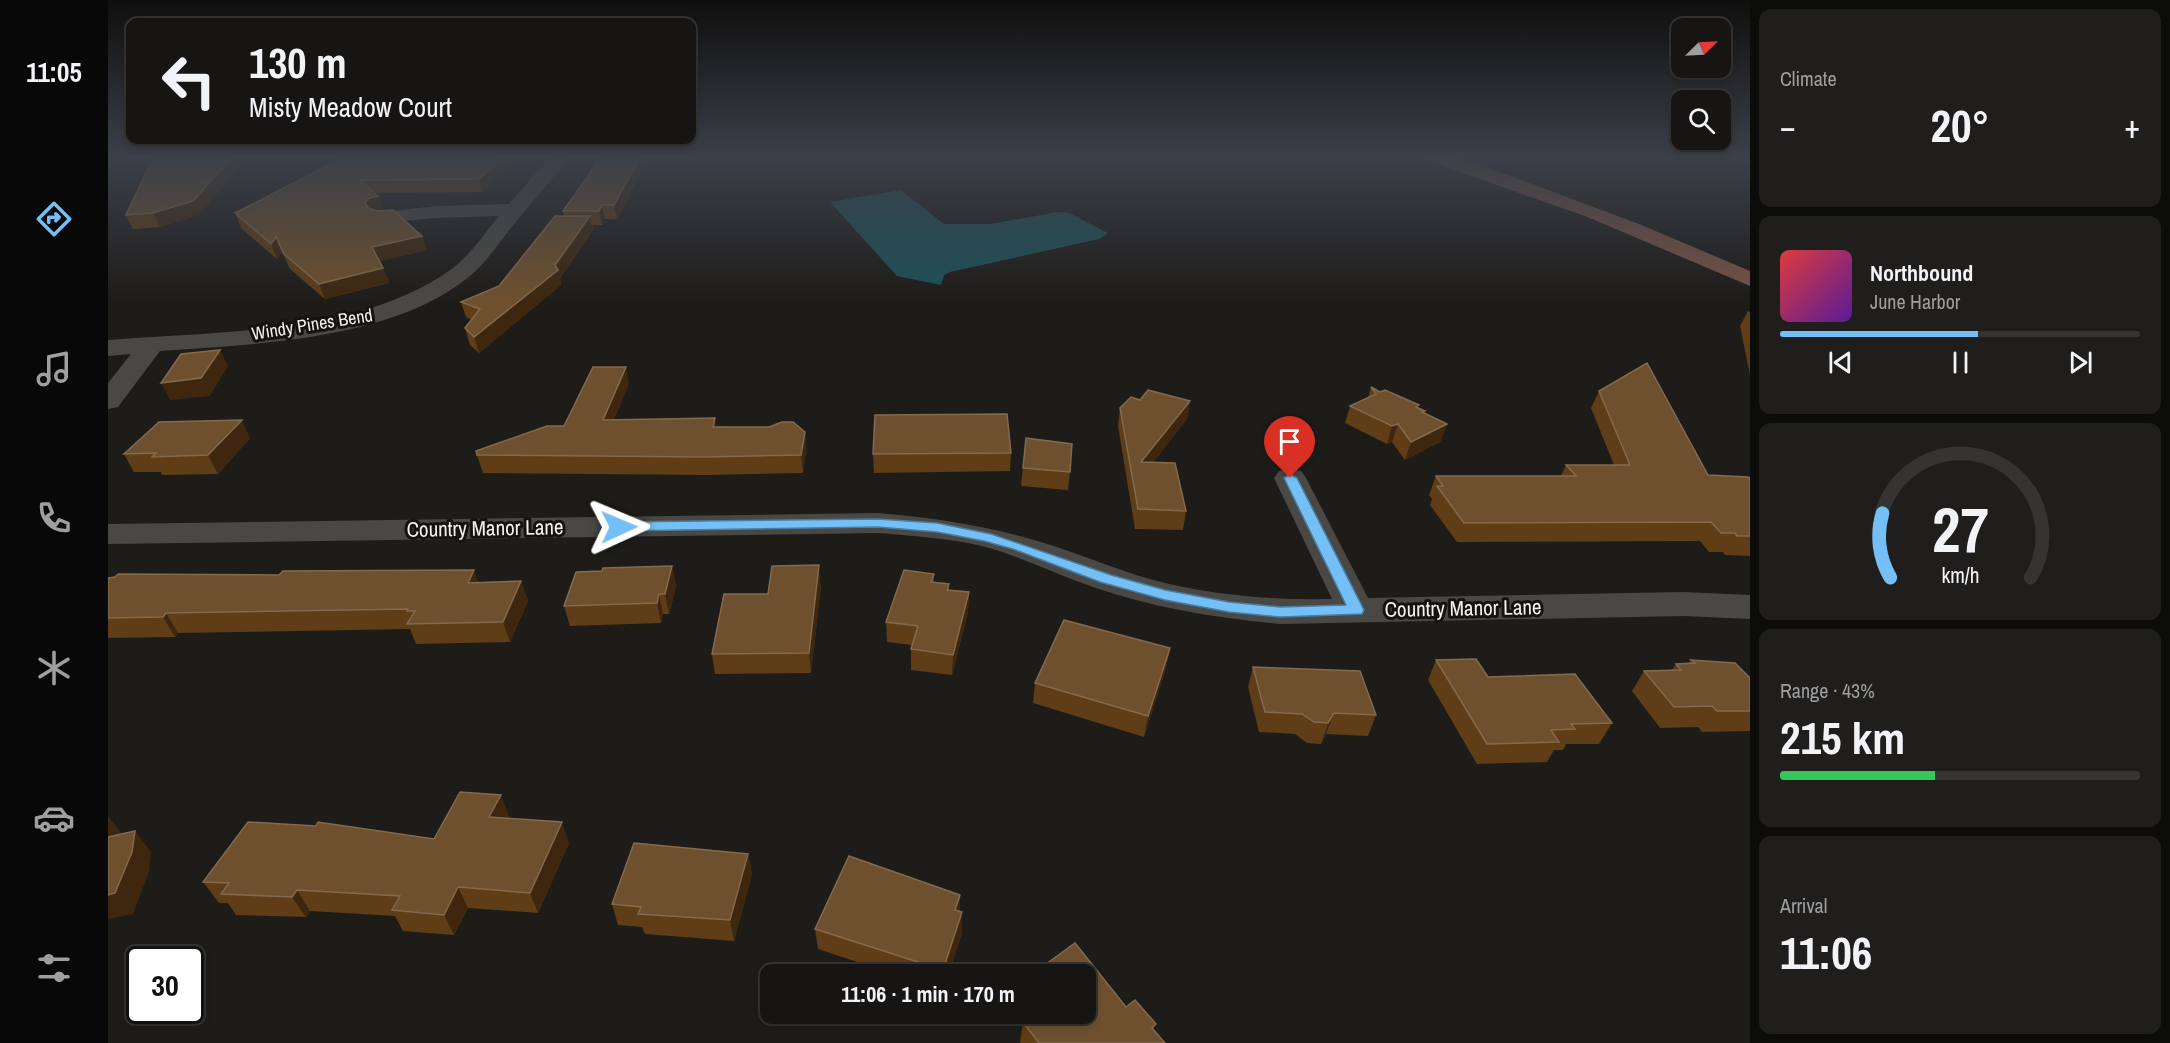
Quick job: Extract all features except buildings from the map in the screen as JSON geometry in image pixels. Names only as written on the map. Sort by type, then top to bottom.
[{"type":"main road","points":[[1573,205],[1632,227],[1750,279]]},
{"type":"main road","points":[[1620,205],[1652,216]]},
{"type":"street","name":"Windy Pines Bend","points":[[108,348],[279,332],[371,317],[430,293],[464,270],[520,205]]},
{"type":"street","points":[[382,217],[436,212],[515,210]]},
{"type":"street","points":[[108,401],[153,343]]},
{"type":"street","points":[[1290,478],[1356,610]]},
{"type":"street","name":"Country Manor Lane","points":[[108,534],[888,524],[937,528],[987,537],[1034,551],[1106,579],[1165,595],[1229,607],[1280,612],[1683,604],[1750,607]]},
{"type":"water","points":[[832,205],[920,205],[944,224],[990,224],[1058,212],[1069,213],[1108,233],[1099,239],[950,272],[944,275],[941,285],[897,276]]},
{"type":"route","points":[[619,527],[878,523],[937,528],[987,537],[1018,546],[1106,579],[1165,595],[1229,607],[1280,612],[1356,610],[1290,478]]}]
